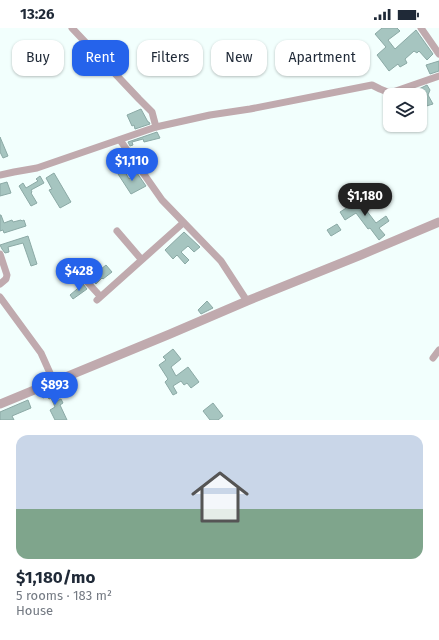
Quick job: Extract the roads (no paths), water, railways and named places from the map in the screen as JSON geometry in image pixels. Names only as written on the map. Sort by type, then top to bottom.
[{"type":"street","points":[[72,28],[152,112],[156,127]]},
{"type":"street","points":[[421,28],[439,54]]},
{"type":"street","points":[[0,175],[37,168],[156,127],[210,115],[250,109],[372,85],[390,93],[439,76]]},
{"type":"street","points":[[120,140],[162,200],[221,261],[247,301]]},
{"type":"street","points":[[0,404],[439,222]]},
{"type":"street","points":[[79,273],[99,298],[183,223]]},
{"type":"street","points":[[117,231],[141,259]]},
{"type":"street","points":[[0,254],[7,275],[6,279],[0,284]]},
{"type":"street","points":[[0,297],[41,353],[54,382]]},
{"type":"street","points":[[433,358],[439,350]]}]
